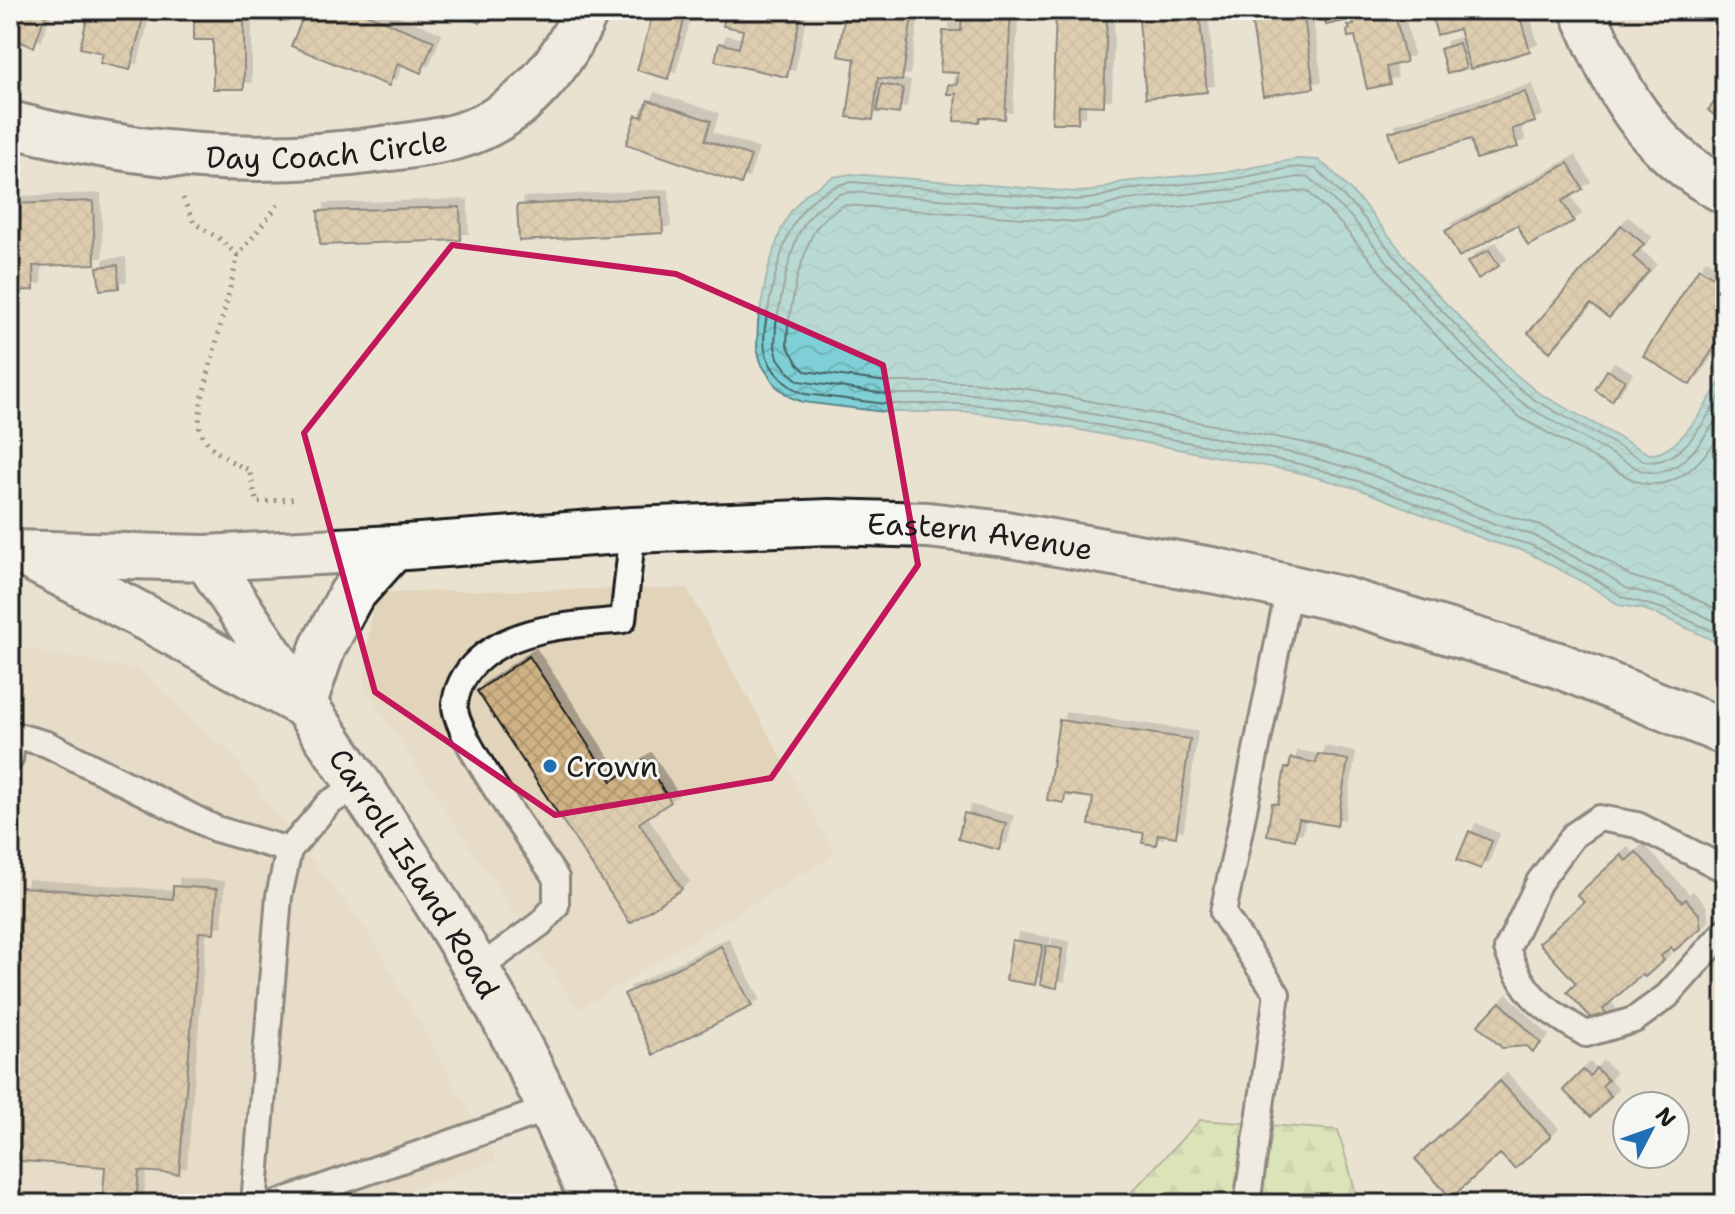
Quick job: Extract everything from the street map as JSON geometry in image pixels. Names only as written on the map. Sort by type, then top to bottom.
[{"type":"street","name":"Day Coach Circle","points":[[10,124],[129,149],[237,159],[345,155],[413,145],[472,131],[506,113],[536,88],[556,65],[586,10]]},
{"type":"street","points":[[1583,10],[1624,98],[1642,123],[1679,162],[1725,191]]},
{"type":"street","name":"Eastern Avenue","points":[[17,554],[206,558],[633,530],[829,522],[928,525],[1020,537],[1217,571],[1344,600],[1558,665],[1725,732]]},
{"type":"street","points":[[17,554],[150,620],[303,705],[323,647],[351,595],[393,548]]},
{"type":"street","name":"Carroll Island Road","points":[[206,558],[359,785],[477,970],[551,1108],[594,1204]]},
{"type":"lane","points":[[477,970],[540,924],[556,906],[556,878],[463,734],[454,705],[467,669],[496,646],[539,630],[623,620],[633,530]]},
{"type":"lane","points":[[1247,1204],[1277,994],[1223,913],[1289,588]]},
{"type":"lane","points":[[10,759],[11,734],[47,744],[216,829],[289,850]]},
{"type":"lane","points":[[254,1204],[279,896],[289,850],[329,803],[359,785]]},
{"type":"lane","points":[[1724,867],[1637,825],[1599,818],[1574,835],[1539,882],[1507,949],[1516,975],[1536,1002],[1586,1034],[1634,1020],[1667,996],[1725,931]]},
{"type":"lane","points":[[275,1204],[551,1108]]},
{"type":"path","points":[[182,196],[194,223],[220,239],[238,256]]},
{"type":"path","points":[[278,205],[238,256],[201,403],[199,427],[212,448],[249,470],[257,503],[297,498]]},
{"type":"highlighted area","points":[[452,245],[676,274],[883,365],[918,565],[771,778],[555,815],[375,692],[304,433]]},
{"type":"shaded area","points":[[687,588],[835,854],[578,1010],[363,685],[374,592]]},
{"type":"shaded area","points":[[10,646],[140,670],[229,752],[369,933],[497,1161],[367,1204],[10,1204]]},
{"type":"green space","points":[[1200,1120],[1338,1130],[1359,1204],[1120,1204]]},
{"type":"water","points":[[1297,159],[1318,160],[1332,171],[1365,206],[1429,286],[1513,372],[1537,392],[1649,454],[1661,452],[1683,436],[1725,374],[1725,646],[1643,609],[1619,605],[1527,552],[1489,541],[1359,489],[1297,472],[1023,419],[970,412],[885,412],[803,402],[776,386],[762,365],[757,349],[758,322],[768,269],[781,230],[791,211],[806,194],[833,177],[851,174],[1076,192],[1093,191],[1122,182],[1233,171]]},
{"type":"building","points":[[10,10],[47,10],[34,47],[10,38]]},
{"type":"building","points":[[89,10],[145,10],[130,70],[100,63],[103,53],[80,48]]},
{"type":"building","points":[[194,10],[244,10],[244,89],[213,89],[213,40],[194,40]]},
{"type":"building","points":[[306,10],[356,10],[434,41],[421,73],[398,63],[389,86],[291,46]]},
{"type":"building","points":[[454,10],[485,10],[480,23],[453,13]]},
{"type":"building","points":[[654,10],[687,10],[668,79],[637,70]]},
{"type":"building","points":[[727,10],[802,10],[787,77],[715,61],[719,43],[739,48],[743,30],[723,26]]},
{"type":"building","points":[[862,10],[913,10],[902,81],[878,78],[873,120],[847,117],[855,59],[838,56],[845,14],[861,16]]},
{"type":"building","points":[[962,10],[1011,10],[1005,119],[980,117],[979,122],[954,121],[956,94],[947,94],[948,84],[957,85],[958,73],[940,72],[943,31],[961,31]]},
{"type":"building","points":[[1056,10],[1107,10],[1104,106],[1079,105],[1078,123],[1052,123]]},
{"type":"building","points":[[1138,10],[1199,10],[1207,92],[1146,98]]},
{"type":"building","points":[[1250,10],[1303,10],[1314,88],[1263,96]]},
{"type":"building","points":[[1322,10],[1394,10],[1406,62],[1386,67],[1390,84],[1367,89],[1355,36],[1348,37],[1348,26],[1354,25],[1353,19],[1326,25]]},
{"type":"building","points":[[1430,10],[1518,10],[1530,51],[1470,69],[1459,29],[1437,35]]},
{"type":"building","points":[[1459,43],[1466,68],[1447,74],[1440,49]]},
{"type":"building","points":[[881,84],[903,88],[899,114],[877,111]]},
{"type":"building","points":[[1725,89],[1725,124],[1708,110]]},
{"type":"building","points":[[1525,92],[1535,122],[1512,129],[1518,147],[1476,159],[1471,139],[1398,161],[1389,132]]},
{"type":"building","points":[[648,100],[711,121],[705,140],[751,156],[741,184],[626,144],[636,115],[642,117]]},
{"type":"building","points":[[1568,163],[1583,189],[1562,201],[1574,221],[1528,246],[1517,225],[1459,257],[1445,231]]},
{"type":"building","points":[[661,197],[663,233],[519,241],[517,205]]},
{"type":"building","points":[[93,201],[95,264],[33,266],[34,290],[10,291],[10,204]]},
{"type":"building","points":[[460,207],[461,240],[320,245],[318,211]]},
{"type":"building","points":[[1621,225],[1644,244],[1633,257],[1649,271],[1609,318],[1591,304],[1550,352],[1528,333]]},
{"type":"building","points":[[1489,250],[1499,266],[1478,279],[1467,262]]},
{"type":"building","points":[[118,265],[119,288],[100,290],[97,267]]},
{"type":"building","points":[[1699,268],[1725,285],[1725,331],[1690,385],[1643,356]]},
{"type":"building","points":[[1607,370],[1625,380],[1612,401],[1595,390]]},
{"type":"building","points":[[529,656],[612,781],[644,760],[671,802],[639,823],[682,889],[630,923],[477,691]]},
{"type":"building","points":[[1059,720],[1190,739],[1176,837],[1158,834],[1156,845],[1142,843],[1144,833],[1089,825],[1093,798],[1065,794],[1064,803],[1047,800]]},
{"type":"building","points":[[1318,754],[1348,760],[1337,826],[1299,819],[1295,840],[1267,835],[1272,803],[1278,804],[1285,768],[1289,768],[1291,758],[1316,763]]},
{"type":"building","points":[[964,813],[1006,823],[999,850],[958,839]]},
{"type":"building","points":[[1469,831],[1492,841],[1481,869],[1457,860]]},
{"type":"building","points":[[1636,852],[1682,902],[1686,899],[1699,914],[1701,928],[1674,951],[1671,947],[1661,956],[1664,960],[1645,977],[1642,974],[1603,1009],[1608,1015],[1597,1024],[1567,992],[1576,983],[1539,943],[1584,902],[1577,895],[1621,855],[1626,861]]},
{"type":"building","points":[[173,886],[217,889],[214,933],[199,932],[179,1174],[139,1171],[136,1204],[102,1204],[105,1167],[10,1160],[10,1031],[22,887],[173,899]]},
{"type":"building","points":[[1012,940],[1043,945],[1035,985],[1006,980]]},
{"type":"building","points":[[721,946],[752,1006],[653,1055],[624,994]]},
{"type":"building","points":[[1046,946],[1062,949],[1057,988],[1040,985]]},
{"type":"building","points":[[1500,1002],[1541,1043],[1533,1052],[1527,1046],[1502,1048],[1478,1025]]},
{"type":"building","points":[[1596,1068],[1608,1080],[1602,1086],[1611,1096],[1591,1117],[1563,1090],[1583,1070],[1590,1076]]},
{"type":"building","points":[[1500,1081],[1551,1136],[1515,1169],[1500,1154],[1451,1198],[1415,1159]]},
{"type":"place","name":"Crown","points":[[550,766]]}]
